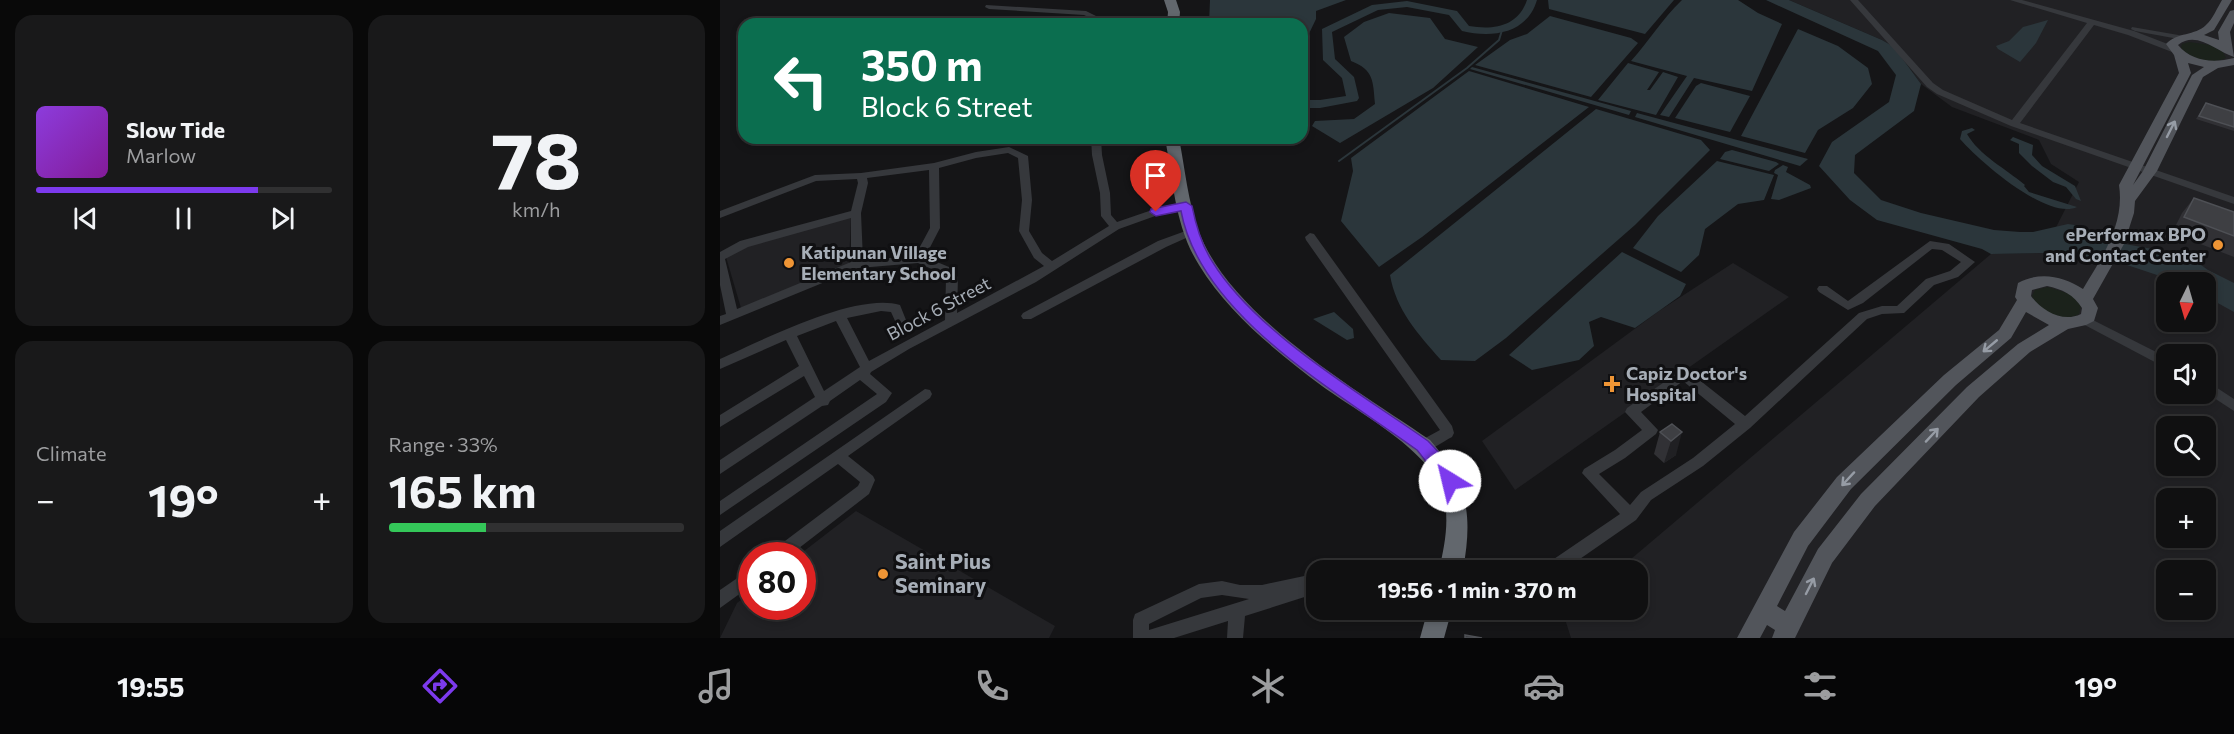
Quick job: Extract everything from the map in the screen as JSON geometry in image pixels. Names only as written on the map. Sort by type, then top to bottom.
[{"type":"highway","points":[[1170,0],[1174,18]]},
{"type":"highway","points":[[1173,144],[1191,232],[1206,262],[1227,292],[1274,338],[1423,446],[1438,462],[1450,481],[1457,503],[1457,560]]},
{"type":"highway","points":[[1432,638],[1437,620]]},
{"type":"main road","points":[[1763,610],[1786,632],[1825,555],[1868,500],[1973,392],[2025,348],[2087,311],[2104,266],[2125,225],[2131,198],[2185,73],[2173,42],[2210,28],[2227,0]]},
{"type":"main road","points":[[2232,57],[2223,32],[2234,13]]},
{"type":"main road","points":[[2186,38],[2207,41],[2232,57]]},
{"type":"main road","points":[[2177,52],[2196,61],[2216,65]]},
{"type":"main road","points":[[2146,167],[2198,75],[2232,57]]},
{"type":"main road","points":[[2065,323],[2041,315],[2025,300],[2024,287],[2042,280],[2068,287],[2087,311]]},
{"type":"main road","points":[[1748,638],[1801,539],[1844,483],[1950,380],[2005,334],[2025,300]]},
{"type":"street","points":[[1854,0],[1930,85],[1959,102],[2014,124],[2234,194]]},
{"type":"street","points":[[2014,0],[2131,33],[2177,52]]},
{"type":"street","points":[[2033,0],[2134,29],[2186,38]]},
{"type":"street","points":[[989,7],[1086,13],[1095,18]]},
{"type":"street","points":[[2014,124],[2092,22]]},
{"type":"street","points":[[1096,144],[1105,193],[1106,216],[1115,227]]},
{"type":"street","points":[[720,215],[815,178],[861,176],[934,166],[976,155],[1009,150],[1023,156],[1027,200],[1024,231],[1038,255],[1052,267]]},
{"type":"street","points":[[919,259],[935,228],[934,166]]},
{"type":"street","points":[[2146,167],[2234,201]]},
{"type":"street","points":[[857,264],[856,213],[863,183],[861,176]]},
{"type":"street","name":"Block 6 Street","points":[[720,468],[864,372],[1052,267],[1115,227],[1156,212],[1186,206]]},
{"type":"street","points":[[733,316],[720,259],[744,244],[856,213]]},
{"type":"street","points":[[1027,316],[1162,244],[1191,232]]},
{"type":"street","points":[[1310,237],[1447,430],[1447,433],[1423,446]]},
{"type":"street","points":[[1566,560],[1631,514],[1646,495],[1698,462],[1744,424],[1863,316],[1882,310],[1900,310],[1930,282],[1954,274],[1969,262],[1945,247],[1930,245],[1848,306]]},
{"type":"street","points":[[720,321],[857,264],[919,259],[945,270],[952,277],[951,322]]},
{"type":"street","points":[[1823,289],[1863,316]]},
{"type":"street","points":[[720,364],[790,334],[880,305],[896,308],[900,320]]},
{"type":"street","points":[[2087,311],[2156,350]]},
{"type":"street","points":[[2087,311],[2156,356]]},
{"type":"street","points":[[720,509],[885,393],[864,372],[840,316]]},
{"type":"street","points":[[790,334],[823,401]]},
{"type":"street","points":[[720,423],[807,368]]},
{"type":"street","points":[[1631,514],[1589,473],[1620,454],[1651,430],[1632,412],[1683,374],[1744,424]]},
{"type":"street","points":[[2216,384],[2234,396]]},
{"type":"street","points":[[2216,393],[2234,406]]},
{"type":"street","points":[[720,540],[925,394]]},
{"type":"street","points":[[795,542],[864,490],[868,480],[838,456]]},
{"type":"street","points":[[1141,638],[1141,620],[1199,591],[1222,588],[1240,592],[1262,592],[1309,582],[1311,588],[1148,638]]},
{"type":"street","points":[[720,600],[738,586]]},
{"type":"street","points":[[1235,638],[1237,612]]},
{"type":"shaded area","points":[[1210,0],[1346,0],[1316,11],[1316,19],[1308,36],[1308,18],[1209,18]]},
{"type":"shaded area","points":[[1548,0],[1674,0],[1645,34],[1549,9]]},
{"type":"shaded area","points":[[1682,0],[1738,0],[1758,13],[1782,24],[1752,91],[1694,78],[1669,117],[1660,115],[1687,76],[1631,61]]},
{"type":"shaded area","points":[[1766,0],[1789,0],[1882,40],[1894,47],[1921,84],[1914,111],[1855,155],[1854,173],[1881,200],[1921,213],[1994,230],[2033,232],[2068,224],[2081,226],[2125,244],[2169,252],[2194,260],[2212,272],[2156,272],[2156,275],[2118,262],[2043,253],[1991,254],[1982,249],[1877,220],[1850,200],[1819,166],[1832,142],[1889,102],[1896,75],[1878,51]]},
{"type":"shaded area","points":[[1789,0],[2234,0],[2234,638],[1571,638],[1565,620],[1648,620],[1648,560],[1630,560],[1991,254],[2043,253],[2079,182],[2051,164],[2039,140],[1952,107],[1921,84],[1894,47]]},
{"type":"shaded area","points":[[1389,13],[1430,18],[1445,39],[1478,47],[1433,88],[1340,143],[1312,126],[1315,121],[1354,119],[1375,104],[1371,77],[1359,64],[1351,61],[1344,37],[1364,22]]},
{"type":"shaded area","points":[[1550,16],[1631,38],[1638,43],[1591,97],[1475,65],[1510,40],[1527,34]]},
{"type":"shaded area","points":[[2048,20],[2036,43],[2020,62],[1996,46],[2009,41],[2023,27]]},
{"type":"shaded area","points":[[1798,29],[1838,46],[1868,68],[1872,84],[1853,108],[1818,130],[1805,153],[1741,136]]},
{"type":"shaded area","points":[[2189,42],[2210,45],[2223,52],[2226,58],[2208,61],[2196,58],[2181,48],[2182,44]]},
{"type":"shaded area","points":[[1628,63],[1659,72],[1647,90],[1650,90],[1663,72],[1678,77],[1656,115],[1598,100]]},
{"type":"shaded area","points":[[1472,67],[1631,111],[1629,115],[1470,69]]},
{"type":"shaded area","points":[[1469,71],[1589,107],[1422,237],[1379,267],[1341,221],[1353,171],[1351,158]]},
{"type":"shaded area","points":[[1701,83],[1750,96],[1730,132],[1675,118],[1696,86]]},
{"type":"shaded area","points":[[1596,109],[1701,140],[1710,150],[1635,225],[1506,338],[1475,361],[1441,360],[1416,331],[1403,310],[1390,275]]},
{"type":"shaded area","points":[[1637,113],[1808,159],[1800,166],[1635,117]]},
{"type":"shaded area","points":[[1972,128],[1975,130],[1967,134],[1978,149],[2025,185],[2029,192],[2077,207],[2064,209],[2049,205],[2032,197],[1998,174],[1960,139],[1962,131]]},
{"type":"shaded area","points":[[2013,137],[2033,145],[2032,155],[2042,166],[2075,186],[2081,201],[2076,199],[2066,187],[2053,182],[2032,166],[2019,153],[2019,144],[2010,140]]},
{"type":"shaded area","points":[[1732,150],[1779,164],[1769,171],[1720,159],[1725,152]]},
{"type":"shaded area","points":[[1717,161],[1774,175],[1764,200],[1738,204],[1705,229],[1699,255],[1681,272],[1633,248],[1658,216]]},
{"type":"shaded area","points":[[1783,165],[1788,167],[1786,172],[1810,185],[1811,188],[1779,200],[1771,199],[1778,175],[1774,173],[1775,170]]},
{"type":"shaded area","name":"Katipunan Village Elementary School","points":[[851,217],[849,264],[741,308],[726,257],[748,246]]},
{"type":"shaded area","points":[[1622,252],[1686,284],[1680,296],[1635,328],[1601,317],[1589,322],[1594,346],[1579,360],[1532,370],[1509,355]]},
{"type":"shaded area","name":"Capiz Doctor's Hospital","points":[[1733,263],[1789,297],[1515,490],[1482,441],[1659,311]]},
{"type":"shaded area","points":[[2216,274],[2234,283],[2234,312],[2216,302]]},
{"type":"shaded area","points":[[2048,287],[2070,294],[2081,305],[2079,314],[2059,316],[2040,307],[2032,296],[2035,290]]},
{"type":"shaded area","points":[[1334,312],[1353,329],[1354,338],[1347,340],[1313,319]]},
{"type":"shaded area","name":"Saint Pius Seminary","points":[[856,511],[1055,626],[1049,638],[720,638],[738,602],[738,620],[816,620],[816,542]]},
{"type":"building","points":[[2206,103],[2234,112],[2234,127],[2199,116]]},
{"type":"building","points":[[2194,198],[2234,212],[2234,236],[2184,217]]},
{"type":"building","points":[[1672,424],[1682,432],[1671,441],[1660,432]]},
{"type":"building","points":[[1465,635],[1482,638],[1465,638]]},
{"type":"waterway","points":[[1308,104],[1353,98],[1348,77],[1329,60],[1326,31],[1376,7],[1407,4],[1453,13],[1466,29],[1494,32],[1512,25],[1527,11],[1532,0]]},
{"type":"waterway","points":[[1339,161],[1467,68],[1499,40],[1502,30]]},
{"type":"place","name":"ePerformax BPO and Contact Center","points":[[2218,245]]},
{"type":"place","name":"Katipunan Village Elementary School","points":[[789,263]]},
{"type":"place","name":"Capiz Doctor's Hospital","points":[[1612,384]]},
{"type":"place","name":"Saint Pius Seminary","points":[[883,574]]},
{"type":"route","points":[[1156,212],[1186,206],[1191,232],[1197,245],[1227,292],[1274,338],[1295,355],[1423,446],[1438,462],[1450,481]]}]
